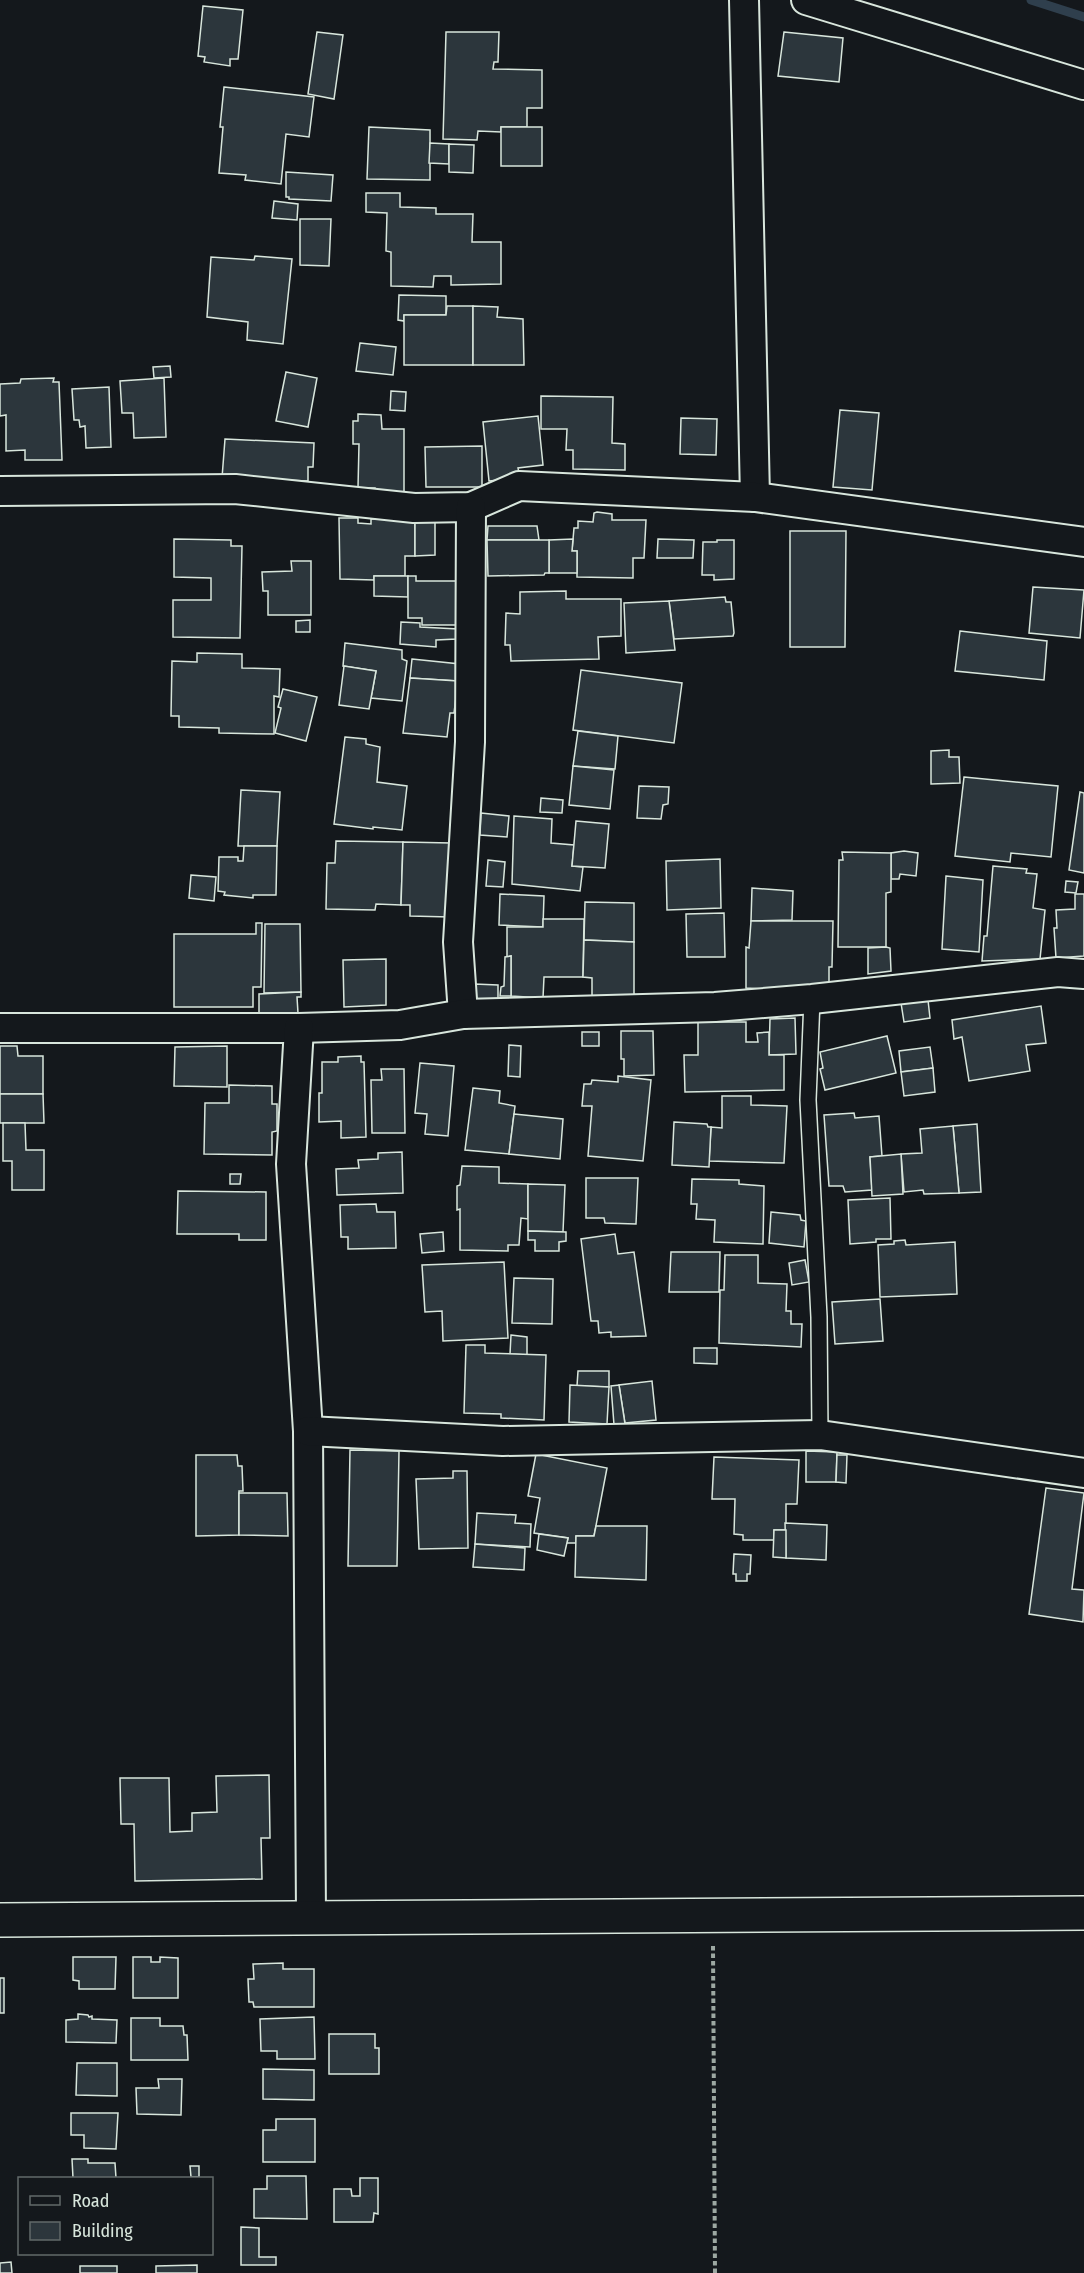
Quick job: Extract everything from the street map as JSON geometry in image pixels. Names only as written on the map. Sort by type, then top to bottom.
[{"type":"street","points":[[744,0],[755,498]]},
{"type":"street","points":[[806,0],[1084,85]]},
{"type":"street","points":[[0,491],[236,489],[414,508],[471,507],[519,486],[755,498],[1084,542]]},
{"type":"street","points":[[463,1014],[458,942],[470,742],[471,507]]},
{"type":"street","points":[[0,1028],[299,1028],[400,1025],[463,1014],[715,1006],[812,999],[1058,972],[1084,974]]},
{"type":"street","points":[[299,1028],[291,1164],[308,1431],[310,1917]]},
{"type":"street","points":[[308,1431],[503,1441],[820,1435],[1084,1473]]},
{"type":"street","points":[[0,1920],[1084,1913]]},
{"type":"lane","points":[[812,999],[808,1100],[819,1317],[820,1435]]},
{"type":"path","points":[[710,1916],[712,1930],[715,2273]]},
{"type":"building","points":[[203,6],[243,10],[238,59],[230,59],[230,66],[204,62],[205,57],[198,56]]},
{"type":"building","points":[[317,32],[343,35],[334,99],[308,94]]},
{"type":"building","points":[[446,32],[499,32],[498,62],[494,62],[493,69],[542,70],[542,108],[527,108],[527,127],[501,127],[501,132],[478,131],[477,140],[443,139]]},
{"type":"building","points":[[784,32],[843,38],[839,82],[778,76]]},
{"type":"building","points":[[224,87],[314,97],[309,137],[286,134],[281,184],[245,180],[246,175],[219,173]]},
{"type":"building","points":[[369,127],[430,130],[430,180],[367,179]]},
{"type":"building","points":[[501,127],[542,127],[542,166],[501,166]]},
{"type":"building","points":[[430,143],[449,144],[449,164],[429,163]]},
{"type":"building","points":[[449,144],[474,145],[473,173],[449,172]]},
{"type":"building","points":[[286,172],[333,175],[331,201],[289,199],[286,197]]},
{"type":"building","points":[[366,193],[400,193],[400,207],[436,208],[436,214],[473,214],[472,242],[501,242],[501,284],[451,285],[451,276],[434,276],[433,287],[391,286],[391,252],[386,251],[387,213],[366,212]]},
{"type":"building","points":[[274,201],[298,204],[297,220],[272,218]]},
{"type":"building","points":[[300,219],[331,219],[329,266],[300,265]]},
{"type":"building","points":[[255,256],[292,259],[283,344],[247,340],[248,322],[207,317],[211,257],[254,260]]},
{"type":"building","points":[[399,295],[446,296],[446,315],[404,315],[404,321],[398,320]]},
{"type":"building","points":[[447,306],[473,306],[473,365],[404,365],[404,315],[446,315]]},
{"type":"building","points":[[473,306],[498,307],[497,317],[523,319],[524,365],[473,365]]},
{"type":"building","points":[[360,343],[396,347],[393,375],[356,371]]},
{"type":"building","points":[[170,366],[171,377],[154,378],[153,367]]},
{"type":"building","points":[[286,372],[317,378],[308,427],[276,421]]},
{"type":"building","points":[[54,378],[53,382],[59,382],[62,460],[25,460],[25,450],[6,451],[6,415],[0,416],[0,384],[20,383],[21,379]]},
{"type":"building","points":[[164,378],[166,437],[134,438],[133,413],[122,413],[120,381]]},
{"type":"building","points":[[109,387],[111,447],[86,448],[85,426],[80,427],[79,420],[74,420],[72,389]]},
{"type":"building","points":[[391,391],[406,392],[405,411],[390,410]]},
{"type":"building","points":[[541,396],[613,397],[612,443],[625,444],[625,470],[573,469],[573,450],[566,450],[567,429],[541,429]]},
{"type":"building","points":[[840,410],[879,413],[872,490],[833,487]]},
{"type":"building","points":[[358,414],[381,415],[382,429],[404,429],[404,492],[358,488],[359,444],[353,444],[353,421],[358,421]]},
{"type":"building","points":[[538,416],[543,465],[518,468],[520,478],[489,481],[483,422]]},
{"type":"building","points":[[681,418],[717,419],[716,455],[680,454]]},
{"type":"building","points":[[225,439],[314,443],[313,467],[308,467],[308,481],[222,478]]},
{"type":"building","points":[[482,446],[482,487],[426,487],[425,447]]},
{"type":"building","points":[[594,513],[612,514],[612,520],[646,520],[644,558],[633,558],[633,578],[577,577],[577,551],[572,551],[574,528],[578,528],[578,521],[593,522]]},
{"type":"building","points":[[339,518],[358,518],[358,523],[371,524],[371,519],[415,519],[415,556],[405,556],[405,576],[374,576],[374,580],[340,579]]},
{"type":"building","points":[[415,518],[435,519],[435,555],[415,556]]},
{"type":"building","points":[[488,526],[537,526],[539,540],[487,540]]},
{"type":"building","points":[[790,531],[846,531],[845,647],[790,647]]},
{"type":"building","points":[[174,539],[231,540],[231,546],[242,546],[240,638],[173,637],[173,600],[211,600],[211,578],[174,577]]},
{"type":"building","points":[[573,539],[572,551],[577,551],[577,573],[549,573],[549,540]]},
{"type":"building","points":[[658,539],[694,540],[693,558],[657,558]]},
{"type":"building","points":[[487,540],[549,540],[549,573],[488,576]]},
{"type":"building","points":[[717,540],[734,540],[734,579],[714,580],[714,575],[702,575],[703,542],[717,542]]},
{"type":"building","points":[[291,561],[311,561],[311,615],[268,615],[268,591],[263,591],[262,572],[292,571]]},
{"type":"building","points":[[374,576],[408,576],[408,597],[374,596]]},
{"type":"building","points":[[408,576],[416,576],[416,581],[456,581],[456,625],[422,625],[422,618],[408,618]]},
{"type":"building","points":[[1033,587],[1084,590],[1080,638],[1029,633]]},
{"type":"building","points":[[566,591],[566,599],[621,599],[621,636],[598,637],[599,659],[511,661],[510,645],[505,645],[506,613],[520,614],[520,592]]},
{"type":"building","points":[[725,597],[726,602],[731,602],[733,636],[674,639],[669,601]]},
{"type":"building","points":[[669,601],[675,650],[626,653],[624,603]]},
{"type":"building","points":[[310,620],[310,632],[296,632],[296,621]]},
{"type":"building","points":[[401,622],[420,623],[420,627],[458,629],[457,639],[436,640],[436,647],[400,644]]},
{"type":"building","points":[[960,631],[1047,641],[1044,680],[955,671]]},
{"type":"building","points":[[345,643],[402,650],[402,659],[407,661],[402,701],[371,698],[376,671],[343,666]]},
{"type":"building","points":[[197,653],[242,654],[242,668],[280,669],[279,697],[274,696],[274,734],[219,733],[219,728],[179,727],[179,716],[171,716],[172,661],[197,662]]},
{"type":"building","points":[[412,659],[460,664],[458,681],[410,678]]},
{"type":"building","points":[[344,666],[376,671],[369,709],[339,705]]},
{"type":"building","points":[[581,670],[682,683],[674,743],[573,730]]},
{"type":"building","points":[[410,678],[458,681],[454,713],[450,713],[447,737],[403,733]]},
{"type":"building","points":[[283,689],[317,697],[306,741],[275,733]]},
{"type":"building","points":[[578,731],[618,736],[615,769],[573,766]]},
{"type":"building","points":[[345,737],[366,739],[366,744],[380,747],[377,782],[407,786],[402,830],[334,824]]},
{"type":"building","points":[[949,750],[949,757],[959,757],[960,783],[931,784],[931,751]]},
{"type":"building","points":[[573,766],[614,770],[610,809],[569,805]]},
{"type":"building","points":[[964,777],[1058,786],[1051,857],[1011,853],[1010,862],[955,856]]},
{"type":"building","points":[[639,786],[669,787],[668,804],[663,805],[661,819],[637,818]]},
{"type":"building","points":[[241,790],[280,792],[277,846],[238,846]]},
{"type":"building","points":[[1080,792],[1084,793],[1084,873],[1069,870]]},
{"type":"building","points":[[541,798],[563,800],[562,813],[540,812]]},
{"type":"building","points":[[481,813],[509,816],[507,837],[480,835]]},
{"type":"building","points":[[514,816],[552,819],[551,843],[574,845],[572,866],[583,867],[580,891],[512,884]]},
{"type":"building","points":[[576,821],[609,824],[605,868],[572,866]]},
{"type":"building","points":[[336,841],[403,842],[401,905],[376,904],[375,910],[326,909],[327,863],[335,863]]},
{"type":"building","points":[[403,842],[451,843],[450,917],[410,916],[410,905],[401,905]]},
{"type":"building","points":[[244,846],[277,846],[276,895],[253,895],[253,898],[224,895],[225,892],[218,891],[219,857],[238,857],[238,861],[243,861]]},
{"type":"building","points":[[904,851],[918,853],[916,876],[900,874],[899,879],[891,879],[891,853]]},
{"type":"building","points":[[842,852],[891,853],[891,892],[886,893],[886,947],[838,947],[839,860],[843,860]]},
{"type":"building","points":[[720,859],[721,908],[667,910],[666,861]]},
{"type":"building","points":[[488,860],[505,862],[503,887],[486,886]]},
{"type":"building","points":[[993,866],[1027,869],[1026,873],[1037,874],[1033,908],[1045,910],[1040,959],[982,961],[984,936],[987,936]]},
{"type":"building","points":[[191,875],[216,877],[214,901],[189,898]]},
{"type":"building","points":[[946,876],[983,880],[979,952],[942,949]]},
{"type":"building","points":[[1066,881],[1078,882],[1076,893],[1065,892]]},
{"type":"building","points":[[752,888],[793,891],[792,920],[751,921]]},
{"type":"building","points":[[500,894],[544,896],[543,927],[499,925]]},
{"type":"building","points":[[1075,894],[1084,894],[1084,956],[1056,958],[1054,928],[1057,928],[1056,910],[1075,909]]},
{"type":"building","points":[[585,902],[634,903],[634,942],[584,940]]},
{"type":"building","points":[[724,913],[725,957],[687,957],[686,914]]},
{"type":"building","points":[[543,919],[584,919],[583,977],[544,977],[543,998],[511,996],[511,956],[507,957],[507,927],[543,927]]},
{"type":"building","points":[[751,921],[833,921],[832,967],[829,967],[829,985],[788,986],[787,990],[746,988],[746,947],[749,948]]},
{"type":"building","points":[[256,923],[262,923],[261,987],[253,987],[253,1007],[174,1007],[174,934],[256,934]]},
{"type":"building","points":[[265,924],[300,924],[301,992],[264,993]]},
{"type":"building","points":[[584,940],[634,942],[634,997],[592,996],[592,978],[583,977]]},
{"type":"building","points":[[868,948],[890,948],[891,971],[868,974]]},
{"type":"building","points":[[511,956],[511,996],[500,996],[501,987],[504,986],[505,957]]},
{"type":"building","points":[[386,959],[386,1005],[344,1007],[343,960]]},
{"type":"building","points":[[474,984],[498,985],[498,1001],[474,1001]]},
{"type":"building","points":[[301,992],[301,997],[297,997],[298,1013],[259,1013],[259,994]]},
{"type":"building","points":[[928,1000],[930,1018],[904,1022],[901,1003]]},
{"type":"building","points":[[1041,1006],[1046,1043],[1026,1045],[1030,1071],[969,1081],[962,1037],[954,1039],[952,1020]]},
{"type":"building","points":[[795,1018],[796,1054],[769,1055],[770,1019]]},
{"type":"building","points":[[698,1022],[746,1022],[746,1042],[758,1042],[757,1033],[769,1032],[769,1055],[784,1055],[784,1090],[685,1092],[684,1055],[698,1055]]},
{"type":"building","points":[[621,1031],[653,1031],[654,1075],[624,1076],[624,1059],[621,1059]]},
{"type":"building","points":[[582,1032],[599,1032],[599,1046],[582,1046]]},
{"type":"building","points":[[887,1036],[896,1073],[825,1090],[820,1069],[823,1068],[820,1052]]},
{"type":"building","points":[[509,1045],[521,1046],[520,1077],[508,1076]]},
{"type":"building","points":[[0,1046],[17,1046],[18,1056],[43,1056],[43,1094],[0,1094]]},
{"type":"building","points":[[227,1046],[227,1087],[174,1086],[175,1047]]},
{"type":"building","points":[[930,1047],[933,1068],[901,1072],[899,1051]]},
{"type":"building","points":[[361,1056],[361,1062],[364,1062],[366,1137],[341,1138],[341,1121],[319,1122],[322,1062],[338,1062],[338,1057]]},
{"type":"building","points":[[420,1063],[454,1066],[448,1136],[425,1134],[427,1114],[415,1113]]},
{"type":"building","points":[[933,1068],[935,1092],[904,1096],[901,1072]]},
{"type":"building","points":[[381,1069],[404,1069],[405,1133],[372,1133],[371,1080],[382,1080]]},
{"type":"building","points":[[618,1076],[651,1080],[643,1161],[588,1156],[592,1106],[582,1106],[584,1084],[591,1084],[592,1080],[618,1082]]},
{"type":"building","points":[[229,1085],[272,1086],[272,1104],[277,1104],[277,1131],[272,1132],[272,1155],[204,1154],[205,1103],[229,1103]]},
{"type":"building","points":[[473,1088],[500,1091],[499,1103],[515,1106],[509,1154],[465,1150]]},
{"type":"building","points":[[0,1094],[43,1094],[44,1123],[0,1123]]},
{"type":"building","points":[[722,1096],[751,1096],[751,1105],[787,1106],[784,1163],[709,1161],[711,1127],[722,1128]]},
{"type":"building","points":[[854,1113],[855,1118],[879,1116],[882,1156],[870,1157],[872,1190],[845,1192],[843,1186],[829,1186],[824,1115]]},
{"type":"building","points":[[514,1114],[563,1119],[560,1159],[509,1154]]},
{"type":"building","points":[[674,1122],[707,1124],[711,1127],[709,1167],[672,1165]]},
{"type":"building","points":[[3,1123],[25,1123],[26,1150],[44,1150],[44,1190],[12,1190],[12,1161],[3,1161]]},
{"type":"building","points":[[977,1124],[981,1192],[959,1193],[953,1126]]},
{"type":"building","points":[[953,1126],[959,1193],[924,1194],[923,1190],[904,1192],[901,1154],[922,1153],[920,1129]]},
{"type":"building","points":[[402,1152],[403,1193],[337,1195],[336,1169],[359,1168],[358,1160],[378,1159],[378,1153]]},
{"type":"building","points":[[901,1154],[903,1194],[872,1196],[870,1157]]},
{"type":"building","points":[[462,1166],[499,1167],[499,1183],[528,1184],[528,1219],[521,1218],[519,1245],[508,1245],[508,1251],[460,1250],[460,1209],[457,1210],[457,1186],[460,1185]]},
{"type":"building","points":[[230,1174],[241,1174],[240,1184],[230,1184]]},
{"type":"building","points":[[586,1178],[638,1178],[636,1224],[605,1223],[604,1218],[586,1218]]},
{"type":"building","points":[[692,1179],[739,1180],[739,1184],[764,1186],[763,1244],[714,1242],[715,1220],[696,1219],[697,1204],[691,1204]]},
{"type":"building","points":[[528,1184],[565,1185],[563,1232],[528,1231]]},
{"type":"building","points":[[178,1191],[266,1192],[266,1240],[239,1240],[239,1234],[177,1234]]},
{"type":"building","points":[[890,1198],[891,1239],[876,1239],[876,1242],[850,1244],[848,1200]]},
{"type":"building","points":[[376,1204],[377,1212],[395,1212],[396,1248],[348,1249],[348,1237],[341,1237],[340,1205]]},
{"type":"building","points":[[771,1212],[800,1215],[801,1220],[806,1221],[804,1247],[769,1243]]},
{"type":"building","points":[[528,1231],[566,1232],[566,1241],[559,1242],[559,1251],[535,1251],[535,1240],[528,1240]]},
{"type":"building","points":[[443,1232],[444,1251],[422,1253],[420,1234]]},
{"type":"building","points":[[615,1234],[618,1254],[634,1252],[646,1336],[611,1337],[611,1332],[599,1333],[598,1321],[591,1321],[581,1239]]},
{"type":"building","points":[[905,1240],[906,1245],[955,1242],[957,1294],[880,1297],[878,1245],[894,1244],[894,1241]]},
{"type":"building","points":[[671,1252],[720,1252],[719,1292],[669,1292]]},
{"type":"building","points":[[725,1255],[758,1255],[758,1283],[787,1284],[786,1311],[791,1311],[791,1324],[802,1324],[801,1347],[719,1343],[720,1290],[724,1290]]},
{"type":"building","points":[[805,1260],[809,1282],[792,1285],[789,1263]]},
{"type":"building","points":[[504,1262],[508,1338],[443,1341],[442,1311],[425,1312],[422,1265]]},
{"type":"building","points":[[514,1278],[553,1279],[552,1324],[512,1323]]},
{"type":"building","points":[[880,1299],[883,1341],[835,1344],[832,1302]]},
{"type":"building","points":[[511,1335],[527,1337],[527,1355],[510,1354]]},
{"type":"building","points":[[466,1345],[485,1345],[485,1353],[546,1355],[544,1420],[501,1418],[501,1414],[464,1413]]},
{"type":"building","points":[[694,1348],[717,1348],[717,1364],[694,1363]]},
{"type":"building","points":[[578,1371],[609,1371],[609,1387],[577,1386]]},
{"type":"building","points":[[652,1381],[656,1420],[625,1423],[619,1385]]},
{"type":"building","points":[[570,1385],[609,1387],[607,1424],[569,1422]]},
{"type":"building","points":[[619,1385],[625,1424],[614,1425],[611,1386]]},
{"type":"building","points":[[350,1450],[399,1451],[397,1566],[348,1566]]},
{"type":"building","points":[[806,1451],[837,1452],[836,1482],[806,1482]]},
{"type":"building","points":[[536,1454],[607,1468],[594,1536],[576,1536],[576,1543],[567,1543],[568,1538],[534,1533],[540,1498],[528,1496]]},
{"type":"building","points":[[196,1455],[237,1455],[238,1466],[242,1466],[243,1491],[239,1491],[239,1535],[196,1536]]},
{"type":"building","points":[[837,1455],[847,1455],[846,1483],[836,1482]]},
{"type":"building","points":[[714,1457],[799,1460],[797,1504],[786,1504],[786,1530],[774,1530],[774,1540],[743,1540],[743,1535],[734,1534],[735,1499],[712,1499]]},
{"type":"building","points":[[453,1471],[467,1471],[468,1548],[419,1549],[416,1479],[453,1478]]},
{"type":"building","points":[[1046,1488],[1084,1493],[1072,1589],[1084,1590],[1083,1622],[1029,1614]]},
{"type":"building","points":[[239,1493],[287,1493],[288,1536],[239,1535]]},
{"type":"building","points":[[477,1513],[516,1515],[515,1523],[531,1524],[530,1547],[475,1544]]},
{"type":"building","points":[[785,1523],[827,1525],[826,1560],[786,1558]]},
{"type":"building","points":[[596,1526],[647,1526],[646,1580],[575,1577],[576,1536],[594,1536]]},
{"type":"building","points":[[774,1530],[786,1530],[786,1558],[773,1557]]},
{"type":"building","points":[[539,1534],[568,1538],[564,1556],[537,1550]]},
{"type":"building","points":[[475,1544],[525,1548],[524,1570],[473,1567]]},
{"type":"building","points":[[734,1554],[751,1555],[750,1574],[747,1574],[747,1581],[736,1581],[736,1574],[733,1574]]},
{"type":"building","points":[[269,1775],[270,1838],[261,1838],[262,1879],[135,1881],[134,1824],[121,1824],[120,1778],[169,1778],[170,1832],[192,1831],[192,1813],[217,1812],[216,1776]]},
{"type":"building","points":[[73,1957],[116,1957],[115,1989],[79,1989],[79,1981],[73,1980]]},
{"type":"building","points":[[133,1957],[151,1957],[151,1962],[160,1962],[160,1957],[178,1958],[178,1998],[133,1998]]},
{"type":"building","points":[[283,1963],[283,1969],[314,1969],[314,2007],[254,2007],[253,2002],[249,2002],[248,1979],[254,1979],[253,1964]]},
{"type":"building","points":[[0,1978],[4,1978],[4,2013],[0,2013]]},
{"type":"building","points":[[78,2014],[92,2016],[92,2019],[117,2020],[116,2043],[66,2042],[66,2020],[78,2019]]},
{"type":"building","points":[[314,2017],[315,2059],[277,2059],[277,2051],[261,2051],[260,2019]]},
{"type":"building","points":[[131,2018],[160,2018],[160,2026],[183,2026],[184,2035],[187,2035],[188,2060],[131,2060]]},
{"type":"building","points":[[329,2034],[375,2034],[375,2048],[379,2048],[379,2074],[329,2074]]},
{"type":"building","points":[[77,2063],[117,2063],[117,2096],[76,2095]]},
{"type":"building","points":[[263,2069],[314,2070],[314,2100],[263,2099]]},
{"type":"building","points":[[158,2079],[182,2079],[181,2115],[137,2114],[136,2088],[159,2088]]},
{"type":"building","points":[[71,2113],[118,2113],[116,2149],[84,2148],[84,2135],[71,2135]]},
{"type":"building","points":[[276,2119],[315,2119],[315,2162],[263,2162],[263,2130],[276,2130]]},
{"type":"building","points":[[72,2159],[88,2159],[88,2163],[115,2163],[116,2177],[73,2177]]},
{"type":"building","points":[[190,2166],[199,2166],[199,2177],[191,2177]]},
{"type":"building","points":[[267,2176],[306,2176],[307,2219],[254,2218],[254,2189],[267,2189]]},
{"type":"building","points":[[360,2178],[378,2178],[378,2214],[374,2213],[373,2222],[334,2222],[334,2189],[351,2189],[352,2196],[360,2196]]},
{"type":"building","points":[[241,2227],[259,2228],[259,2257],[276,2257],[276,2265],[241,2265]]},
{"type":"building","points":[[11,2262],[12,2273],[0,2273],[0,2263]]},
{"type":"building","points":[[197,2265],[197,2273],[156,2273],[156,2266]]},
{"type":"building","points":[[80,2266],[117,2266],[117,2273],[80,2273]]},
{"type":"waterway","points":[[1031,0],[1084,17]]}]
